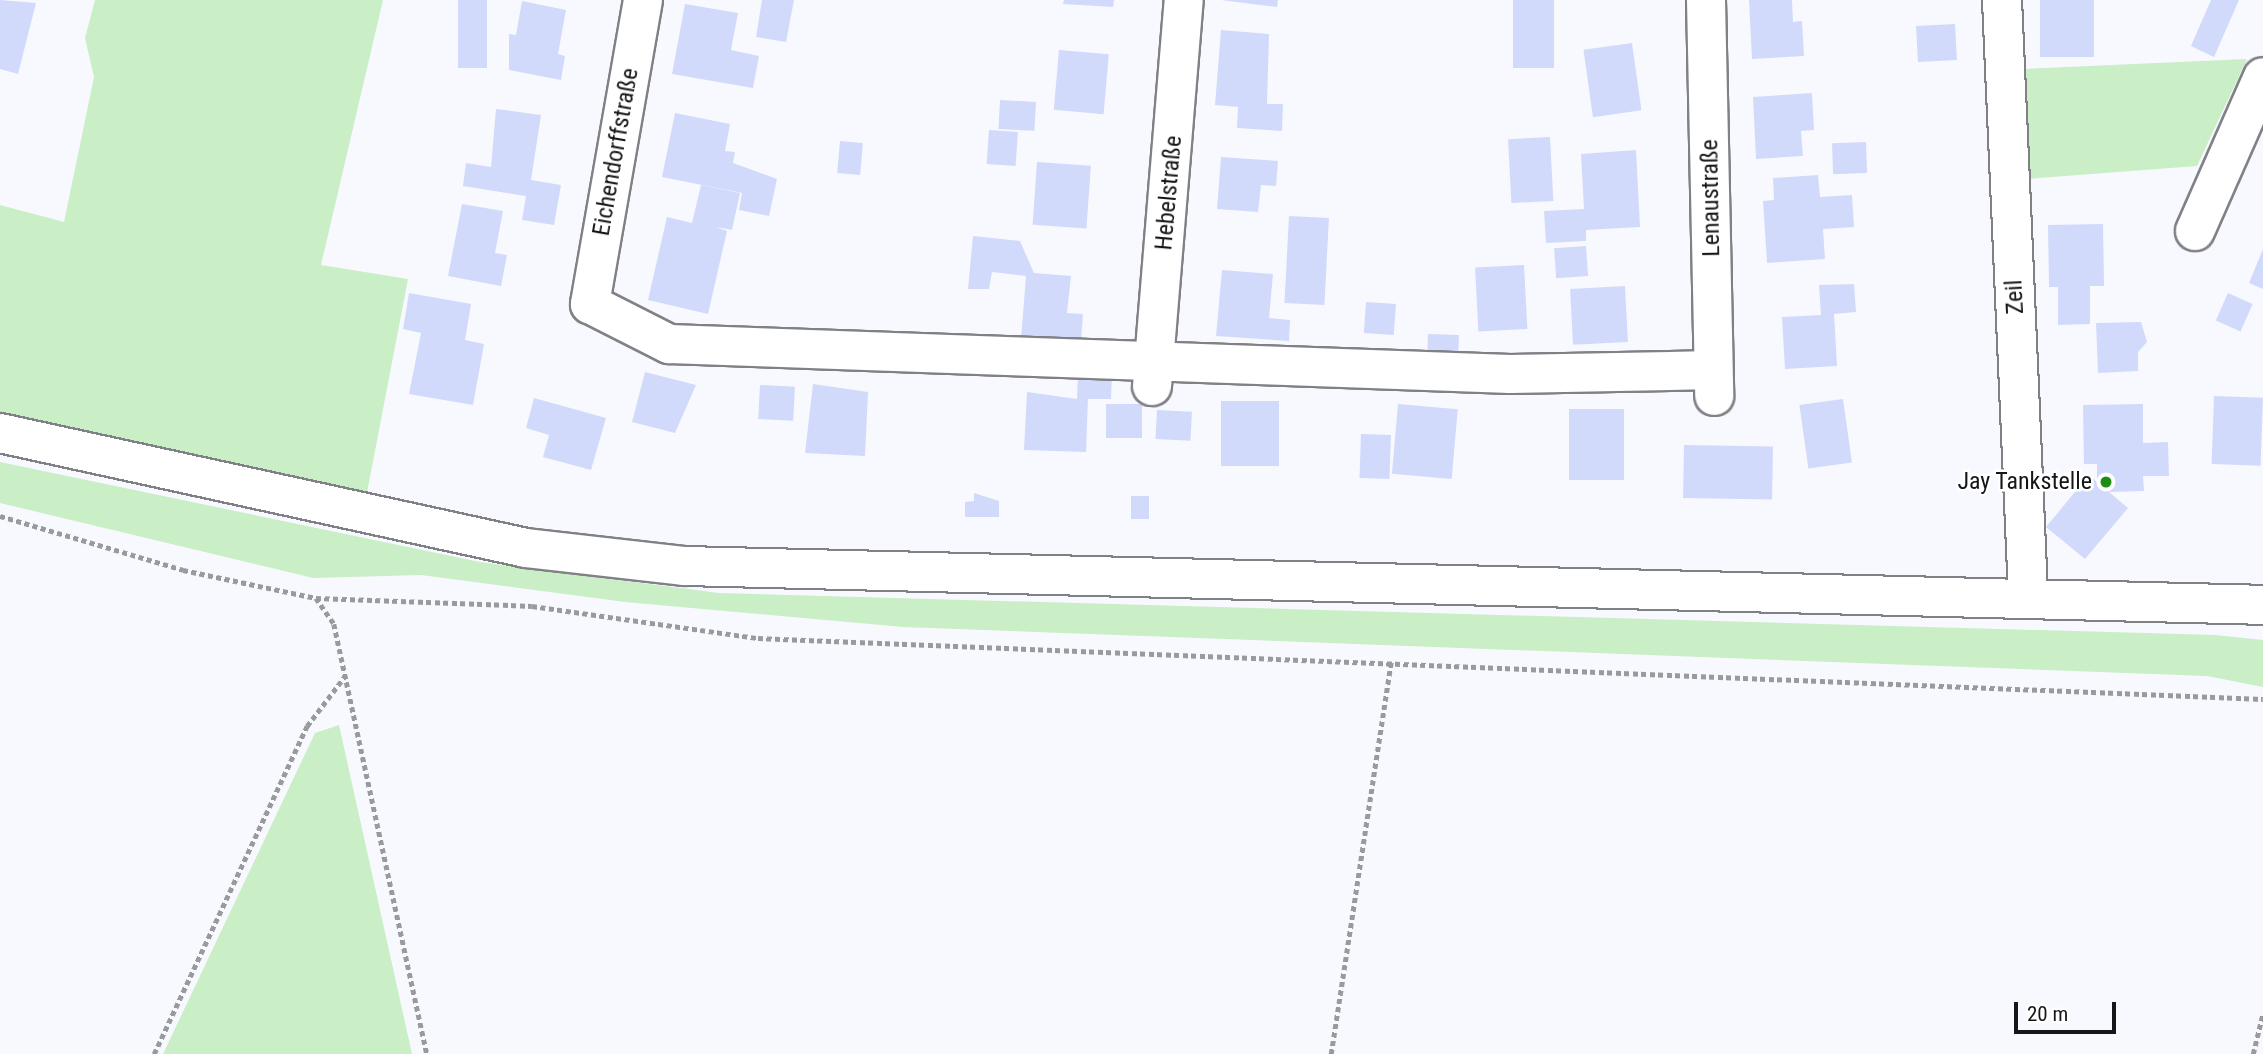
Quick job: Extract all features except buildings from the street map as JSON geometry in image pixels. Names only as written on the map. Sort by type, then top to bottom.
[{"type":"street","name":"Eichendorffstraße","points":[[643,0],[590,304],[669,344],[1152,374]]},
{"type":"street","name":"Hebelstraße","points":[[1152,374],[1184,0]]},
{"type":"street","name":"Lenaustraße","points":[[1152,374],[1510,373],[1714,383],[1706,0]]},
{"type":"street","name":"Zeil","points":[[2002,0],[2028,594]]},
{"type":"street","points":[[2196,231],[2263,77]]},
{"type":"street","points":[[0,433],[526,548],[684,566],[2028,594],[2263,605]]},
{"type":"path","points":[[0,516],[183,570],[316,598],[533,606],[758,638],[2263,699]]},
{"type":"path","points":[[316,598],[334,624],[427,1054]]},
{"type":"path","points":[[1331,1054],[1391,662]]},
{"type":"path","points":[[154,1054],[307,726],[345,676]]},
{"type":"path","points":[[2253,1054],[2263,1013]]},
{"type":"green space","points":[[95,0],[383,0],[321,265],[408,279],[366,498],[0,412],[0,205],[64,222],[94,77],[85,38]]},
{"type":"green space","points":[[2247,59],[2197,166],[2026,179],[2023,69]]},
{"type":"green space","points":[[0,462],[480,562],[719,593],[2215,635],[2263,640],[2263,687],[2207,676],[903,627],[625,602],[421,575],[313,578],[0,503]]},
{"type":"green space","points":[[339,725],[412,1054],[163,1054],[315,733]]},
{"type":"place","name":"Jay Tankstelle","points":[[2106,482]]}]
